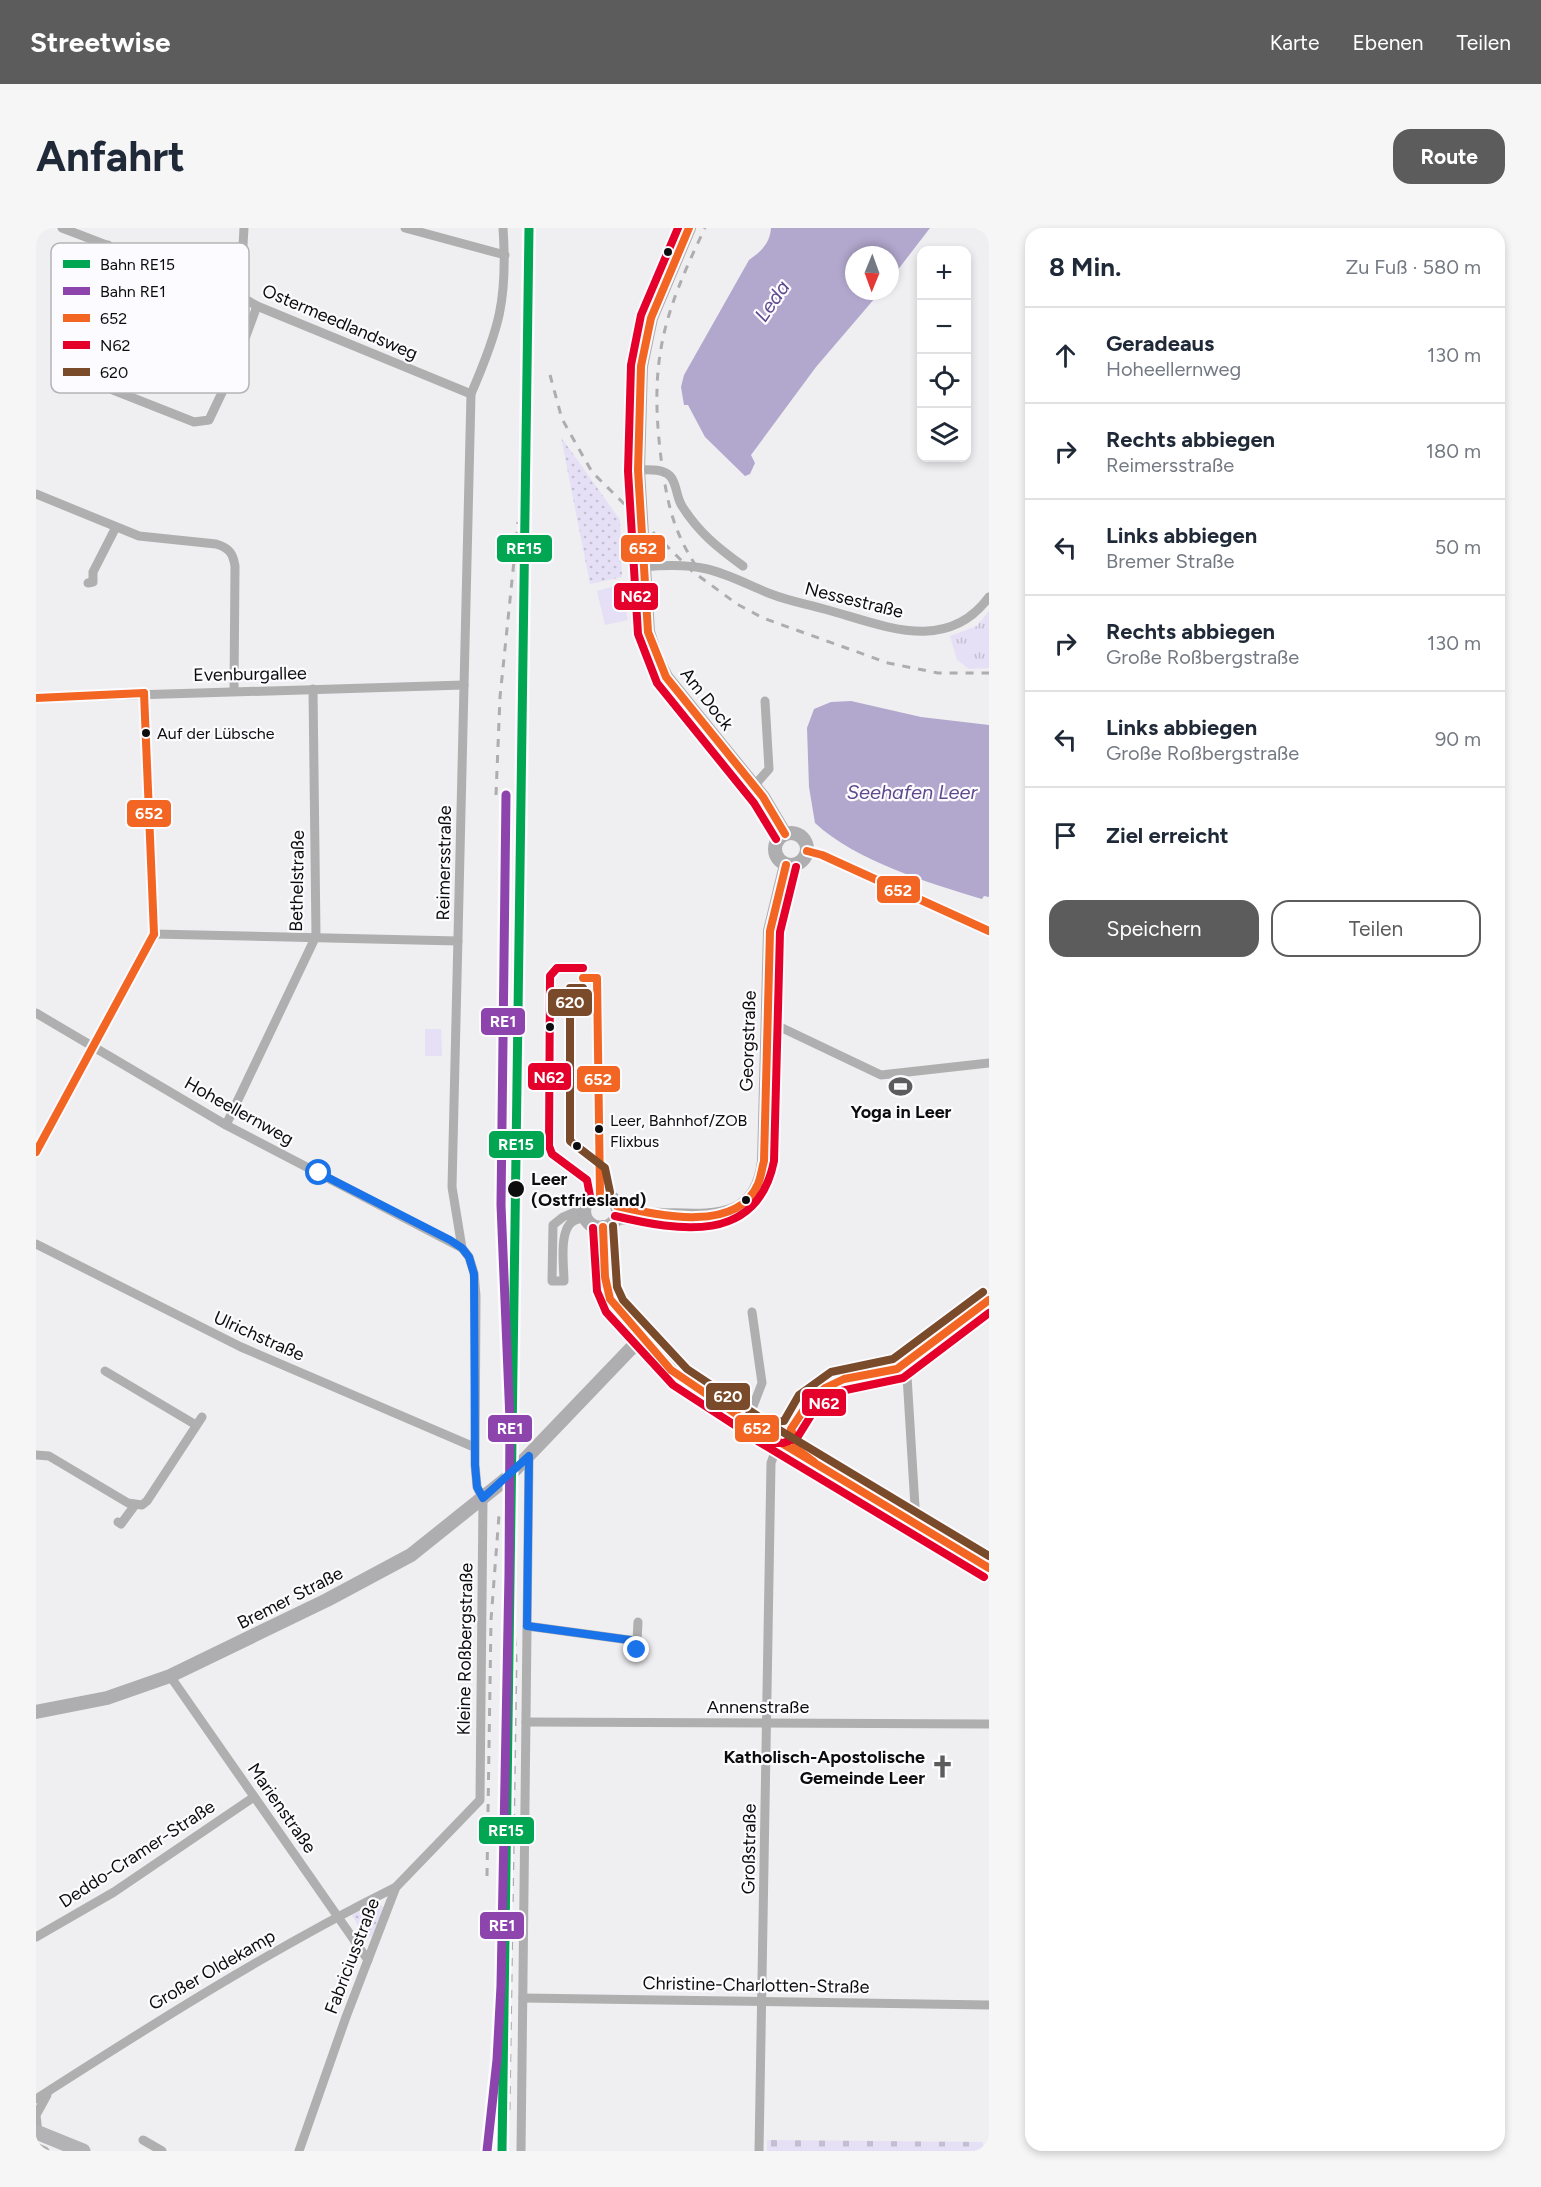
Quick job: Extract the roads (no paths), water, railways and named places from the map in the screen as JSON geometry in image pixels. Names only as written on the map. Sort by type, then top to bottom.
[{"type":"main road","name":"Am Dock","points":[[689,228],[661,291],[645,344],[638,397],[638,470],[646,616],[656,657],[674,687],[770,807],[785,834],[801,837],[806,843],[807,851]]},
{"type":"main road","points":[[785,834],[778,840],[775,848],[777,857],[786,865],[800,863],[807,851]]},
{"type":"main road","name":"Georgstraße","points":[[617,1212],[710,1216],[734,1210],[752,1196],[763,1171],[770,931],[786,865]]},
{"type":"main road","points":[[600,1194],[609,1196],[617,1212],[610,1225],[603,1227],[591,1224],[584,1211],[588,1200],[600,1194]]},
{"type":"main road","points":[[603,1227],[605,1277],[610,1299],[641,1338],[680,1377],[747,1422],[989,1568]]},
{"type":"main road","points":[[803,1455],[794,1443],[791,1429],[801,1410],[822,1389],[846,1378],[886,1373],[897,1369],[989,1300]]},
{"type":"main road","name":"Bremer Straße","points":[[36,1712],[107,1698],[170,1676],[327,1600],[411,1555],[483,1498],[529,1456],[641,1338]]},
{"type":"main road","points":[[764,1432],[781,1433],[791,1429]]},
{"type":"main road","points":[[37,2138],[83,2151]]},
{"type":"street","name":"Ostermeedlandsweg","points":[[62,228],[103,243]]},
{"type":"street","points":[[243,243],[244,228]]},
{"type":"street","points":[[405,228],[505,255]]},
{"type":"street","name":"Reimersstraße","points":[[483,1498],[477,1487],[474,1447],[476,1296],[474,1274],[469,1257],[462,1248],[452,1186],[471,394],[494,341],[500,316],[506,272],[503,228]]},
{"type":"street","name":"Ostermeedlandsweg","points":[[249,301],[471,394]]},
{"type":"street","points":[[249,328],[257,306]]},
{"type":"street","points":[[125,394],[194,422],[209,420],[222,393]]},
{"type":"street","points":[[638,470],[667,473],[672,478],[680,504],[694,524],[717,548],[742,566]]},
{"type":"street","points":[[36,494],[116,527],[153,539],[216,543],[227,547],[233,555],[234,691]]},
{"type":"street","points":[[88,583],[93,582],[93,572],[116,527]]},
{"type":"street","name":"Nessestraße","points":[[643,567],[686,565],[708,569],[771,594],[891,628],[922,631],[945,629],[960,623],[981,608],[989,597]]},
{"type":"street","name":"Evenburgallee","points":[[36,698],[464,685]]},
{"type":"street","name":"Bethelstraße","points":[[226,1125],[315,936],[313,689]]},
{"type":"street","points":[[36,1152],[95,1047],[154,934],[144,693]]},
{"type":"street","points":[[754,786],[769,769],[765,701]]},
{"type":"street","points":[[807,851],[822,855],[989,931]]},
{"type":"street","points":[[154,934],[458,941]]},
{"type":"street","name":"Hoheellernweg","points":[[36,1013],[226,1125],[462,1248]]},
{"type":"street","points":[[767,1024],[778,1026],[881,1075],[989,1063]]},
{"type":"street","points":[[597,1036],[600,1194]]},
{"type":"street","points":[[579,1214],[566,1230],[564,1281],[552,1281],[553,1225],[562,1217],[579,1214]]},
{"type":"street","name":"Ulrichstraße","points":[[36,1244],[241,1347],[474,1447]]},
{"type":"street","points":[[747,1422],[762,1383],[752,1312]]},
{"type":"street","points":[[105,1371],[196,1425]]},
{"type":"street","points":[[907,1377],[916,1523]]},
{"type":"street","points":[[36,1455],[49,1456],[135,1505],[147,1501],[202,1417]]},
{"type":"street","name":"Großstraße","points":[[759,2151],[771,1463],[779,1441]]},
{"type":"street","points":[[521,2151],[529,1456]]},
{"type":"street","name":"Kleine Roßbergstraße","points":[[480,1800],[483,1498]]},
{"type":"street","points":[[118,1522],[121,1524],[135,1505]]},
{"type":"street","points":[[527,1626],[637,1646],[638,1622]]},
{"type":"street","name":"Marienstraße","points":[[170,1676],[368,1960]]},
{"type":"street","name":"Annenstraße","points":[[526,1722],[989,1724]]},
{"type":"street","name":"Deddo-Cramer-Straße","points":[[36,1937],[114,1892],[254,1797]]},
{"type":"street","name":"Fabriciusstraße","points":[[300,2151],[396,1887],[480,1800]]},
{"type":"street","name":"Großer Oldekamp","points":[[36,2099],[150,2026],[338,1916],[396,1887]]},
{"type":"street","name":"Christine-Charlotten-Straße","points":[[523,1998],[989,2005]]},
{"type":"street","points":[[45,2151],[37,2138],[38,2107],[50,2090]]},
{"type":"street","points":[[143,2140],[162,2151]]},
{"type":"water","name":"Leda","points":[[771,228],[930,228],[899,268],[899,246],[845,246],[845,300],[873,300],[816,367],[751,455],[755,463],[750,474],[745,476],[705,437],[688,405],[684,405],[681,387],[684,375],[749,260],[761,251]]},
{"type":"water","name":"Seehafen Leer","points":[[851,701],[921,717],[989,725],[989,897],[984,896],[982,899],[939,886],[872,860],[832,837],[815,823],[809,787],[807,728],[814,709],[831,702]]},
{"type":"railway","points":[[696,566],[681,540],[668,501],[661,458],[657,393],[663,339],[669,313],[705,228]]},
{"type":"railway","points":[[550,375],[562,419],[592,472],[692,571],[737,604],[763,618],[888,663],[938,673],[989,673]]},
{"type":"railway","points":[[496,795],[500,697],[518,522]]},
{"type":"railway","points":[[487,1876],[491,1620],[499,1515]]},
{"type":"railway","points":[[509,2110],[516,1660],[511,1574]]},
{"type":"rail line","name":"RE15","points":[[502,2151],[529,228]]},
{"type":"rail line","name":"RE1","points":[[487,2151],[497,2060],[501,1986],[509,1574],[510,1420],[501,1205],[506,795]]},
{"type":"place","name":"Auf der Lübsche","points":[[146,733]]},
{"type":"place","name":"Yoga in Leer","points":[[901,1086]]},
{"type":"place","name":"Leer, Bahnhof/ZOB Flixbus","points":[[599,1129]]},
{"type":"place","name":"Leer (Ostfriesland)","points":[[516,1189]]},
{"type":"place","name":"Katholisch-Apostolische Gemeinde Leer","points":[[943,1767]]}]
